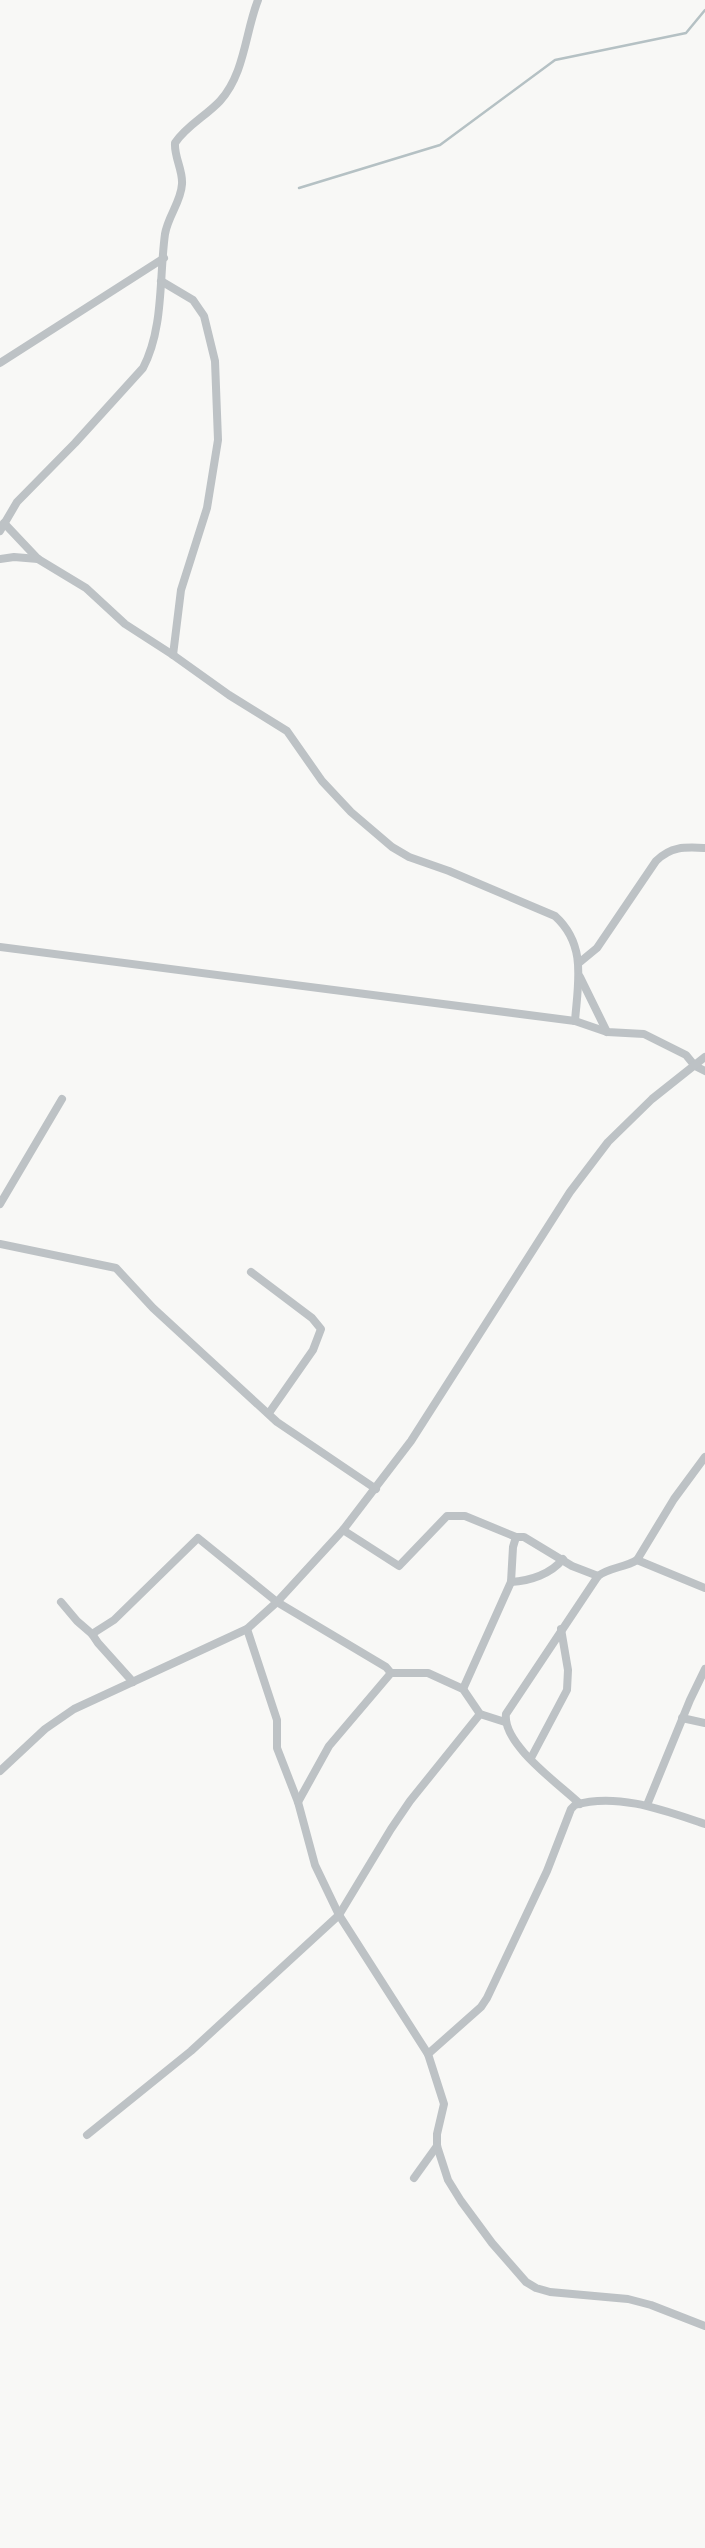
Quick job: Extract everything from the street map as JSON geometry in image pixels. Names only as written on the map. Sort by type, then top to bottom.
[{"type":"street","points":[[0,531],[17,502],[75,443],[143,368],[153,342],[164,258],[165,232],[181,196],[183,181],[174,150],[175,143],[220,100],[238,72],[258,0]]},
{"type":"street","points":[[0,363],[164,258]]},
{"type":"street","points":[[161,280],[193,300],[204,316],[215,361],[218,440],[207,508],[181,590],[173,654]]},
{"type":"street","points":[[4,523],[38,559],[86,588],[126,624],[173,654],[229,696],[287,732],[322,781],[351,812],[392,846],[409,857],[449,871],[555,916],[567,927],[580,962],[575,1021]]},
{"type":"street","points":[[0,560],[14,557],[38,559]]},
{"type":"street","points":[[580,962],[597,948],[664,852],[677,847],[705,848]]},
{"type":"street","points":[[0,948],[575,1021],[607,1032],[644,1034],[686,1055],[695,1066],[705,1071]]},
{"type":"street","points":[[579,975],[607,1032]]},
{"type":"street","points":[[0,1771],[45,1729],[74,1709],[247,1628],[277,1602],[343,1530],[412,1441],[570,1192],[614,1136],[652,1099],[705,1057]]},
{"type":"street","points":[[0,1204],[62,1099]]},
{"type":"street","points":[[0,1244],[116,1268],[153,1308],[269,1413],[276,1422],[376,1489]]},
{"type":"street","points":[[251,1272],[312,1318],[321,1330],[313,1350],[269,1413]]},
{"type":"street","points":[[580,1804],[514,1742],[505,1722],[506,1714],[598,1576],[606,1570],[628,1566],[637,1560],[674,1499],[705,1457]]},
{"type":"street","points":[[343,1530],[399,1566],[447,1516],[465,1516],[516,1537],[524,1537],[572,1566],[598,1576]]},
{"type":"street","points":[[463,1689],[511,1582],[513,1547],[516,1537]]},
{"type":"street","points":[[92,1634],[114,1620],[198,1538],[277,1602],[386,1667],[391,1673]]},
{"type":"street","points":[[511,1582],[554,1570],[563,1559]]},
{"type":"street","points":[[637,1560],[705,1588]]},
{"type":"street","points":[[61,1602],[92,1634],[133,1682]]},
{"type":"street","points":[[247,1628],[277,1720],[277,1748],[298,1802],[315,1865],[339,1915],[428,2054],[444,2104],[437,2134],[437,2146],[448,2180],[461,2201],[492,2243],[526,2282],[550,2292],[628,2299],[651,2305],[705,2326]]},
{"type":"street","points":[[531,1758],[567,1690],[568,1670],[561,1630]]},
{"type":"street","points":[[647,1804],[682,1718],[705,1669]]},
{"type":"street","points":[[298,1802],[329,1746],[391,1673],[428,1673],[463,1689],[480,1714],[505,1722]]},
{"type":"street","points":[[87,2135],[191,2051],[339,1915],[400,1815],[480,1714]]},
{"type":"street","points":[[682,1718],[705,1723]]},
{"type":"street","points":[[428,2054],[481,2007],[487,1998],[546,1871],[571,1809],[580,1804],[611,1802],[647,1804],[705,1824]]},
{"type":"street","points":[[414,2178],[437,2146]]},
{"type":"waterway","points":[[299,188],[440,145],[555,60],[686,33],[705,10]]}]
